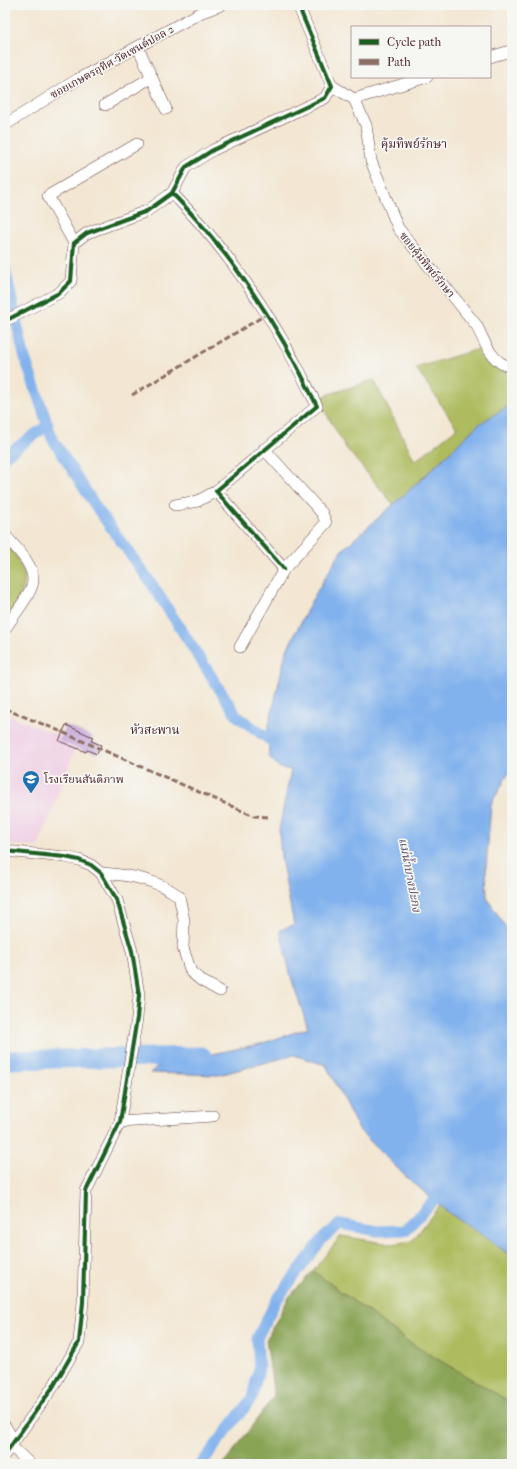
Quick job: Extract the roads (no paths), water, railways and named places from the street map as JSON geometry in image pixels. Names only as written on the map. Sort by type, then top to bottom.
[{"type":"street","name":"ซอยเกษตรอุทิศ-วัดเซนต์ปอล 2","points":[[5,125],[78,80],[202,12],[221,5]]},
{"type":"street","points":[[298,5],[332,86],[354,99],[423,78]]},
{"type":"street","points":[[138,47],[166,109]]},
{"type":"street","points":[[491,57],[510,51],[512,56]]},
{"type":"street","points":[[105,105],[152,78]]},
{"type":"street","points":[[74,243],[87,233],[146,211],[172,193],[186,167],[213,150],[325,98],[332,86]]},
{"type":"street","name":"ซอยคุ้มทิพย์รักษา","points":[[354,99],[366,125],[371,161],[398,228],[477,326],[483,341],[500,364],[505,367],[512,366]]},
{"type":"street","points":[[5,320],[34,308],[59,293],[72,281],[74,243],[48,196],[137,144]]},
{"type":"street","points":[[172,193],[219,246],[255,295],[286,344],[317,406],[264,449],[216,491],[198,501],[175,505]]},
{"type":"street","points":[[240,647],[284,569],[326,523],[325,518],[264,449]]},
{"type":"street","points":[[216,491],[284,569]]},
{"type":"street","points":[[5,535],[30,568],[33,580],[28,593],[5,629]]},
{"type":"street","points":[[5,851],[65,857],[79,860],[91,865],[101,873],[117,900],[132,951],[139,995],[128,1083],[120,1122],[86,1191],[83,1302],[79,1342],[52,1387],[10,1447]]},
{"type":"street","points":[[101,873],[140,878],[170,889],[179,896],[184,920],[183,948],[191,972],[202,981],[220,991]]},
{"type":"street","points":[[120,1122],[213,1116]]},
{"type":"street","points":[[5,1426],[10,1447],[30,1464]]},
{"type":"water","name":"แม่น้ำบางปะกง","points":[[512,404],[512,767],[491,804],[486,867],[487,898],[512,937],[512,1257],[488,1238],[449,1213],[403,1174],[359,1130],[326,1065],[294,1055],[219,1075],[150,1073],[170,1056],[202,1056],[260,1044],[308,1028],[291,977],[280,930],[294,925],[281,858],[279,830],[291,770],[280,768],[269,757],[268,729],[286,652],[312,600],[341,551],[424,477],[479,424]]},
{"type":"waterway","points":[[5,269],[24,355],[52,438],[96,507],[151,583],[237,716],[281,748]]},
{"type":"waterway","points":[[5,456],[48,425]]},
{"type":"waterway","points":[[5,1060],[202,1056]]},
{"type":"waterway","points":[[201,1464],[252,1398],[259,1368],[257,1338],[276,1301],[323,1238],[340,1224],[378,1231],[406,1230],[444,1189]]},
{"type":"place","name":"โรงเรียนสันติภาพ","points":[[31,794]]},
{"type":"district","name":"คุ้มทิพย์รักษา","points":[[414,144]]},
{"type":"district","name":"หัวสะพาน","points":[[155,730]]}]
